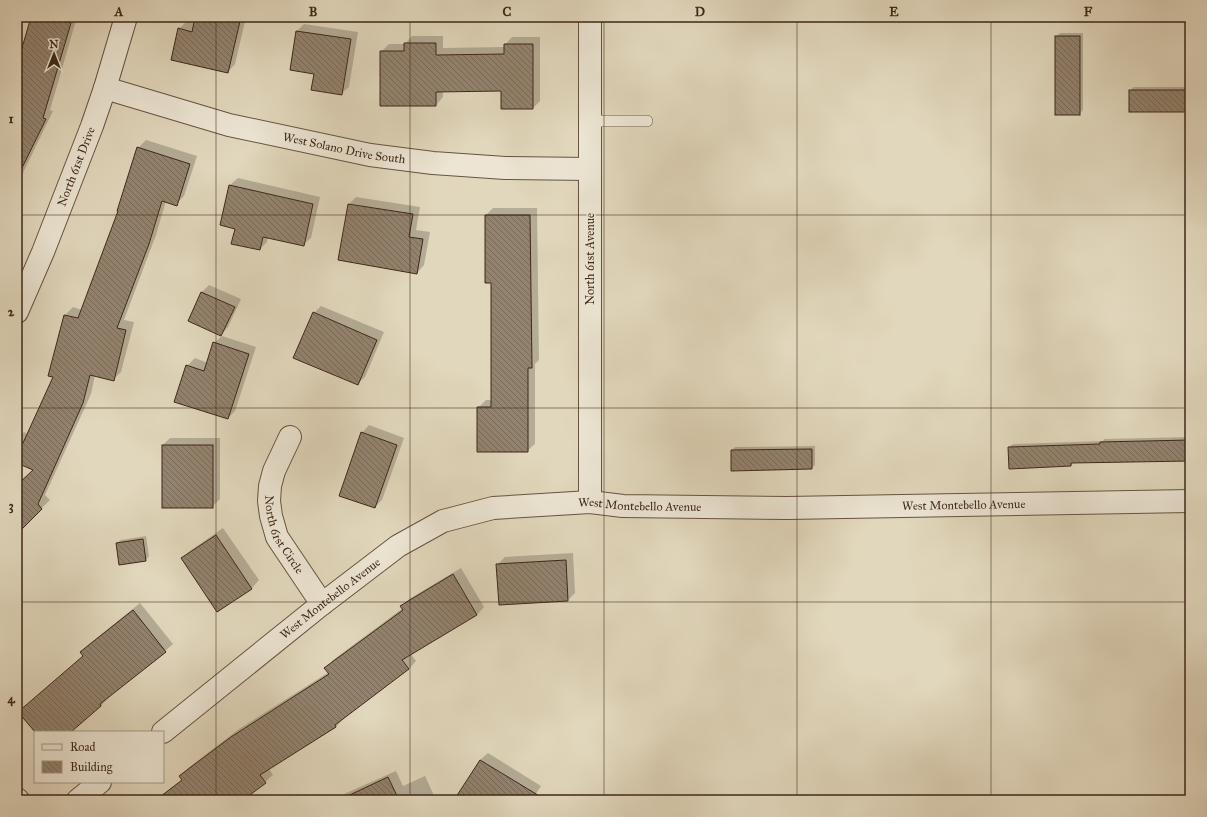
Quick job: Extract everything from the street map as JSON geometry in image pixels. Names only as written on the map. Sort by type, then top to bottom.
[{"type":"street","name":"North 61st Drive","points":[[17,312],[43,252],[105,88],[126,17]]},
{"type":"street","name":"North 61st Avenue","points":[[590,17],[590,502]]},
{"type":"street","name":"West Solano Drive South","points":[[105,88],[228,125],[370,155],[433,163],[505,168],[590,169]]},
{"type":"street","name":"North 61st Circle","points":[[290,437],[274,471],[270,486],[269,501],[271,516],[277,537],[322,604]]},
{"type":"street","name":"West Montebello Avenue","points":[[164,731],[322,604],[398,546],[443,521],[493,508],[590,502],[624,506],[787,508],[1190,501]]},
{"type":"street","points":[[78,800],[99,783]]},
{"type":"lane","points":[[590,122],[647,122]]},
{"type":"building","points":[[31,17],[49,17],[71,23],[43,118],[46,119],[17,178],[17,65]]},
{"type":"building","points":[[195,17],[241,17],[228,73],[171,60],[178,28],[192,32]]},
{"type":"building","points":[[296,31],[351,39],[342,95],[311,90],[314,74],[290,70]]},
{"type":"building","points":[[1055,36],[1080,36],[1080,115],[1055,115]]},
{"type":"building","points":[[404,43],[436,43],[436,55],[504,54],[504,44],[533,44],[533,109],[501,109],[501,91],[436,92],[436,106],[380,106],[380,51],[404,51]]},
{"type":"building","points":[[1129,90],[1190,90],[1190,112],[1129,112]]},
{"type":"building","points":[[137,147],[190,164],[177,206],[162,201],[149,244],[117,328],[126,330],[114,381],[90,375],[83,403],[38,504],[42,509],[17,534],[17,485],[33,470],[17,463],[17,441],[23,443],[53,377],[48,376],[64,315],[78,318],[118,211]]},
{"type":"building","points":[[229,185],[313,204],[304,246],[263,237],[260,250],[231,244],[235,229],[220,225]]},
{"type":"building","points":[[348,204],[413,214],[409,237],[423,239],[417,274],[338,260]]},
{"type":"building","points":[[485,215],[530,215],[532,368],[528,368],[528,452],[477,452],[477,407],[491,407],[491,283],[485,283]]},
{"type":"building","points":[[201,292],[235,307],[221,336],[188,321]]},
{"type":"building","points":[[313,312],[377,340],[358,385],[293,358]]},
{"type":"building","points":[[213,342],[249,354],[228,419],[174,402],[186,365],[204,371]]},
{"type":"building","points":[[361,432],[397,445],[375,508],[339,496]]},
{"type":"building","points":[[1190,440],[1190,461],[1071,463],[1071,466],[1009,469],[1008,447],[1100,444],[1100,442]]},
{"type":"building","points":[[162,445],[213,445],[213,508],[162,508]]},
{"type":"building","points":[[812,449],[812,469],[731,471],[731,450]]},
{"type":"building","points":[[216,535],[252,589],[217,612],[181,558]]},
{"type":"building","points":[[143,539],[146,561],[119,565],[116,543]]},
{"type":"building","points":[[566,560],[568,601],[499,605],[496,564]]},
{"type":"building","points":[[453,574],[477,615],[402,660],[409,669],[335,725],[336,727],[260,775],[266,783],[243,800],[156,800],[182,780],[179,776],[231,737],[329,674],[324,668],[403,610],[400,606]]},
{"type":"building","points":[[133,610],[166,652],[100,704],[101,706],[72,731],[34,731],[18,712],[83,656],[80,652]]},
{"type":"building","points":[[480,760],[546,800],[454,800]]},
{"type":"building","points":[[388,777],[399,800],[339,800]]}]
